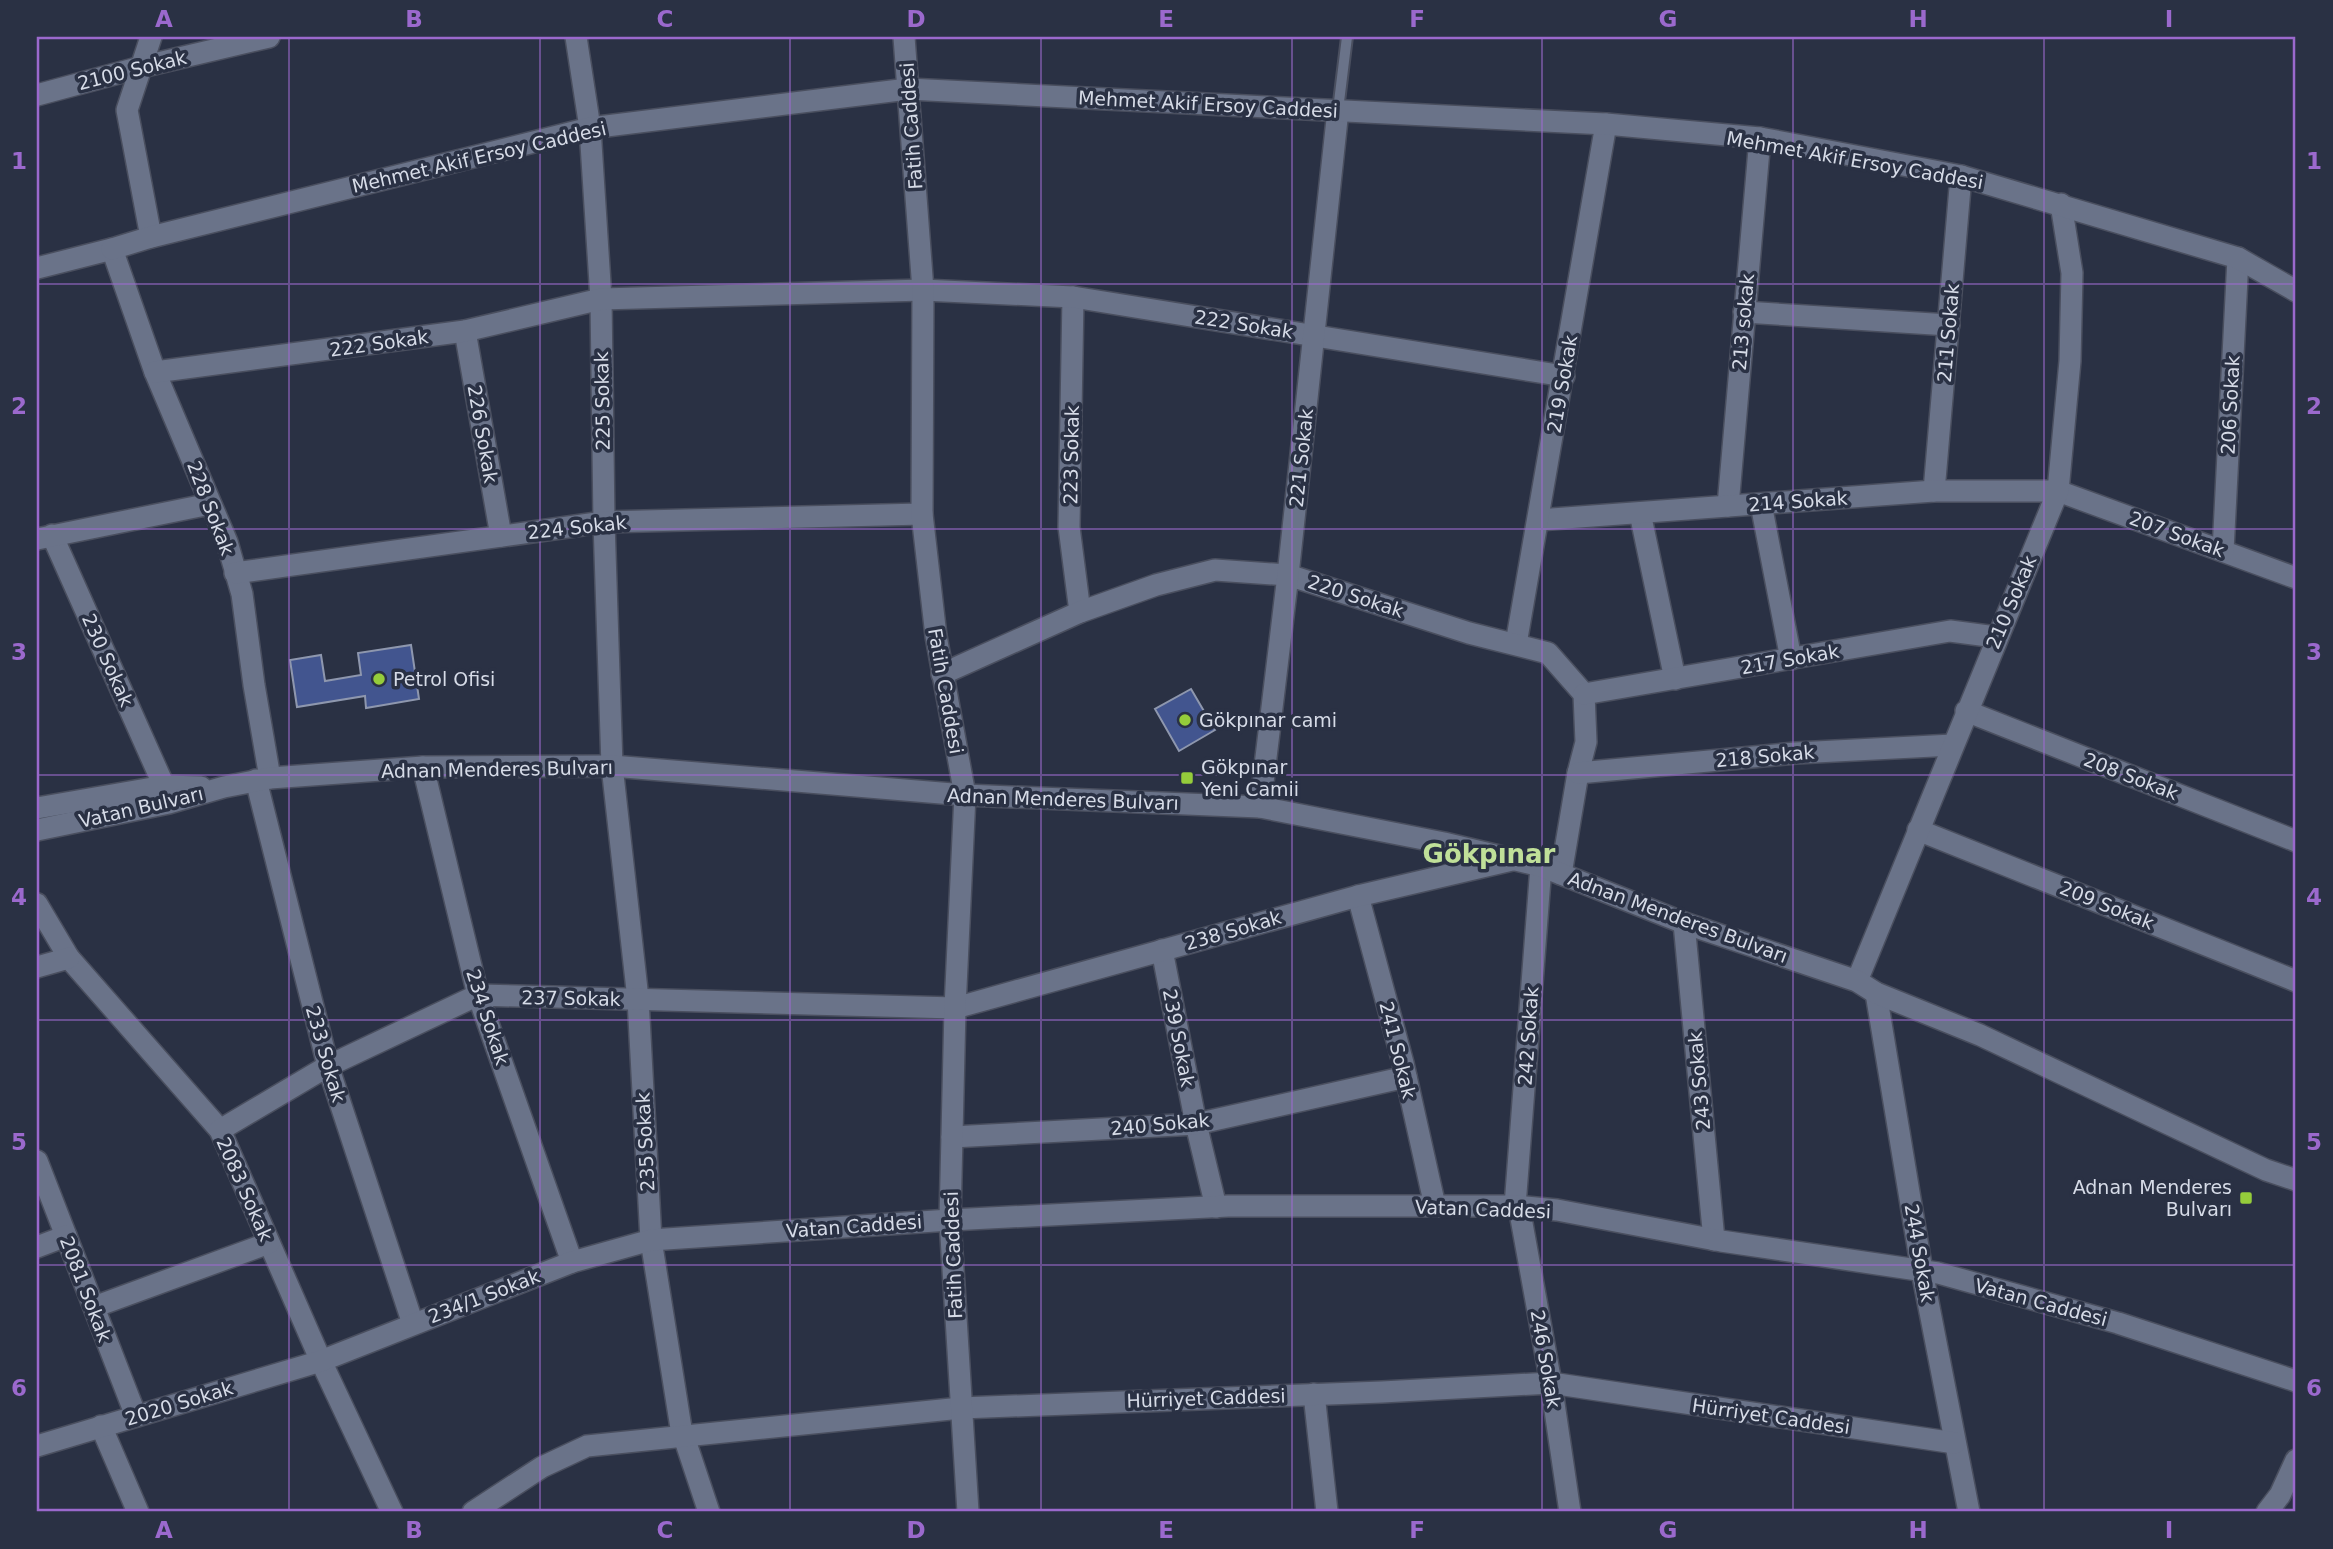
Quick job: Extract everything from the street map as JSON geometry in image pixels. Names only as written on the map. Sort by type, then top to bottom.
[{"type":"street","points":[[151,37],[127,110],[151,237]]},
{"type":"street","name":"2100 Sokak","points":[[37,95],[269,37]]},
{"type":"street","name":"225 Sokak","points":[[576,37],[590,128],[601,299],[604,522],[612,766]]},
{"type":"street","name":"Fatih Caddesi","points":[[904,37],[923,290],[922,513],[942,674],[965,796],[955,1008],[950,1220],[968,1512]]},
{"type":"street","name":"Mehmet Akif Ersoy Caddesi","points":[[37,268],[590,128],[908,89],[1606,124],[1759,138],[1961,176],[2061,204],[2238,258],[2296,291]]},
{"type":"street","name":"221 Sokak","points":[[1260,807],[1338,110]]},
{"type":"street","name":"219 Sokak","points":[[1516,645],[1606,124]]},
{"type":"street","name":"213 sokak","points":[[1728,506],[1759,138]]},
{"type":"street","name":"211 Sokak","points":[[1934,491],[1961,176]]},
{"type":"street","name":"210 Sokak","points":[[1857,981],[2058,491],[2070,361],[2072,273],[2061,204]]},
{"type":"street","name":"228 Sokak","points":[[112,249],[155,372],[226,542],[242,594],[263,779]]},
{"type":"street","name":"206 Sokak","points":[[2223,551],[2238,258]]},
{"type":"street","name":"222 Sokak","points":[[155,372],[465,331],[601,299],[923,290],[1073,297],[1564,376]]},
{"type":"street","name":"223 Sokak","points":[[1073,297],[1069,527],[1080,612]]},
{"type":"street","points":[[1744,312],[1950,324]]},
{"type":"street","name":"226 Sokak","points":[[465,331],[501,536]]},
{"type":"street","name":"214 Sokak","points":[[1538,520],[1934,491],[2058,491]]},
{"type":"street","name":"207 Sokak","points":[[2058,491],[2296,578]]},
{"type":"street","points":[[44,537],[211,503]]},
{"type":"street","points":[[1761,504],[1791,659]]},
{"type":"street","name":"224 Sokak","points":[[235,573],[604,522],[922,513]]},
{"type":"street","points":[[1640,513],[1675,679]]},
{"type":"street","name":"230 Sokak","points":[[44,537],[164,786]]},
{"type":"street","name":"220 Sokak","points":[[942,674],[1080,612],[1156,585],[1215,570],[1288,575],[1469,633],[1548,653],[1584,694]]},
{"type":"street","name":"217 Sokak","points":[[1584,694],[1950,631],[1996,637]]},
{"type":"street","points":[[1561,874],[1586,742],[1584,694]]},
{"type":"street","name":"208 Sokak","points":[[1966,711],[2296,841]]},
{"type":"street","name":"218 Sokak","points":[[1578,773],[1796,752],[1953,745]]},
{"type":"street","name":"Adnan Menderes Bulvarı","points":[[224,787],[263,779],[423,767],[612,766],[965,796],[1260,807],[1444,843],[1541,866],[1685,923],[1857,981],[1876,993],[1980,1035],[2266,1170],[2296,1180]]},
{"type":"street","name":"235 Sokak","points":[[612,766],[638,999],[651,1240],[684,1436],[709,1512]]},
{"type":"street","name":"234 Sokak","points":[[423,767],[478,995],[572,1262]]},
{"type":"street","name":"233 Sokak","points":[[263,779],[327,1066],[413,1324]]},
{"type":"street","name":"Vatan Bulvarı","points":[[37,808],[164,786],[224,787]]},
{"type":"street","name":"Vatan Bulvarı","points":[[37,830],[169,803],[224,787]]},
{"type":"street","name":"209 Sokak","points":[[1918,830],[2296,981]]},
{"type":"street","name":"238 Sokak","points":[[955,1008],[1358,895],[1512,860]]},
{"type":"street","name":"242 Sokak","points":[[1517,1207],[1541,866]]},
{"type":"street","name":"241 Sokak","points":[[1358,895],[1406,1077],[1434,1206]]},
{"type":"street","name":"2083 Sokak","points":[[37,904],[69,958],[220,1130],[320,1361],[392,1512]]},
{"type":"street","name":"243 Sokak","points":[[1685,923],[1714,1240]]},
{"type":"street","name":"239 Sokak","points":[[1162,950],[1196,1124],[1216,1207]]},
{"type":"street","points":[[37,967],[69,958]]},
{"type":"street","name":"244 Sokak","points":[[1876,993],[1922,1271],[1969,1512]]},
{"type":"street","name":"237 Sokak","points":[[220,1130],[327,1066],[478,995],[955,1008]]},
{"type":"street","name":"240 Sokak","points":[[952,1137],[1196,1124],[1406,1077]]},
{"type":"street","name":"2081 Sokak","points":[[37,1161],[136,1416]]},
{"type":"street","name":"Vatan Caddesi","points":[[651,1240],[950,1220],[1216,1207],[1434,1206],[1558,1210],[1714,1240],[1922,1271],[2118,1323],[2296,1381]]},
{"type":"street","name":"246 Sokak","points":[[1517,1207],[1551,1383],[1570,1512]]},
{"type":"street","points":[[37,1247],[66,1236]]},
{"type":"street","name":"234/1 Sokak","points":[[320,1361],[572,1262],[651,1240]]},
{"type":"street","points":[[94,1307],[269,1243]]},
{"type":"street","name":"2020 Sokak","points":[[37,1446],[320,1361]]},
{"type":"street","name":"Hürriyet Caddesi","points":[[473,1512],[542,1467],[587,1446],[961,1408],[1551,1383],[1955,1443]]},
{"type":"street","points":[[1314,1394],[1327,1512]]},
{"type":"street","points":[[101,1426],[138,1512]]},
{"type":"street","points":[[2267,1512],[2280,1495],[2296,1460]]},
{"type":"lane","points":[[1338,110],[1347,37]]},
{"type":"building","points":[[411,645],[419,699],[366,708],[365,696],[297,707],[290,660],[321,655],[325,681],[361,675],[358,653]]},
{"type":"building","name":"Gökpınar cami","points":[[1191,689],[1215,730],[1179,751],[1155,709]]},
{"type":"place","name":"Petrol Ofisi","points":[[379,679]]},
{"type":"place","name":"Gökpınar cami","points":[[1185,720]]},
{"type":"place","name":"Gökpınar Yeni Camii","points":[[1187,778]]},
{"type":"place","name":"Adnan Menderes Bulvarı","points":[[2246,1198]]},
{"type":"district","name":"Gökpınar","points":[[1489,854]]}]
